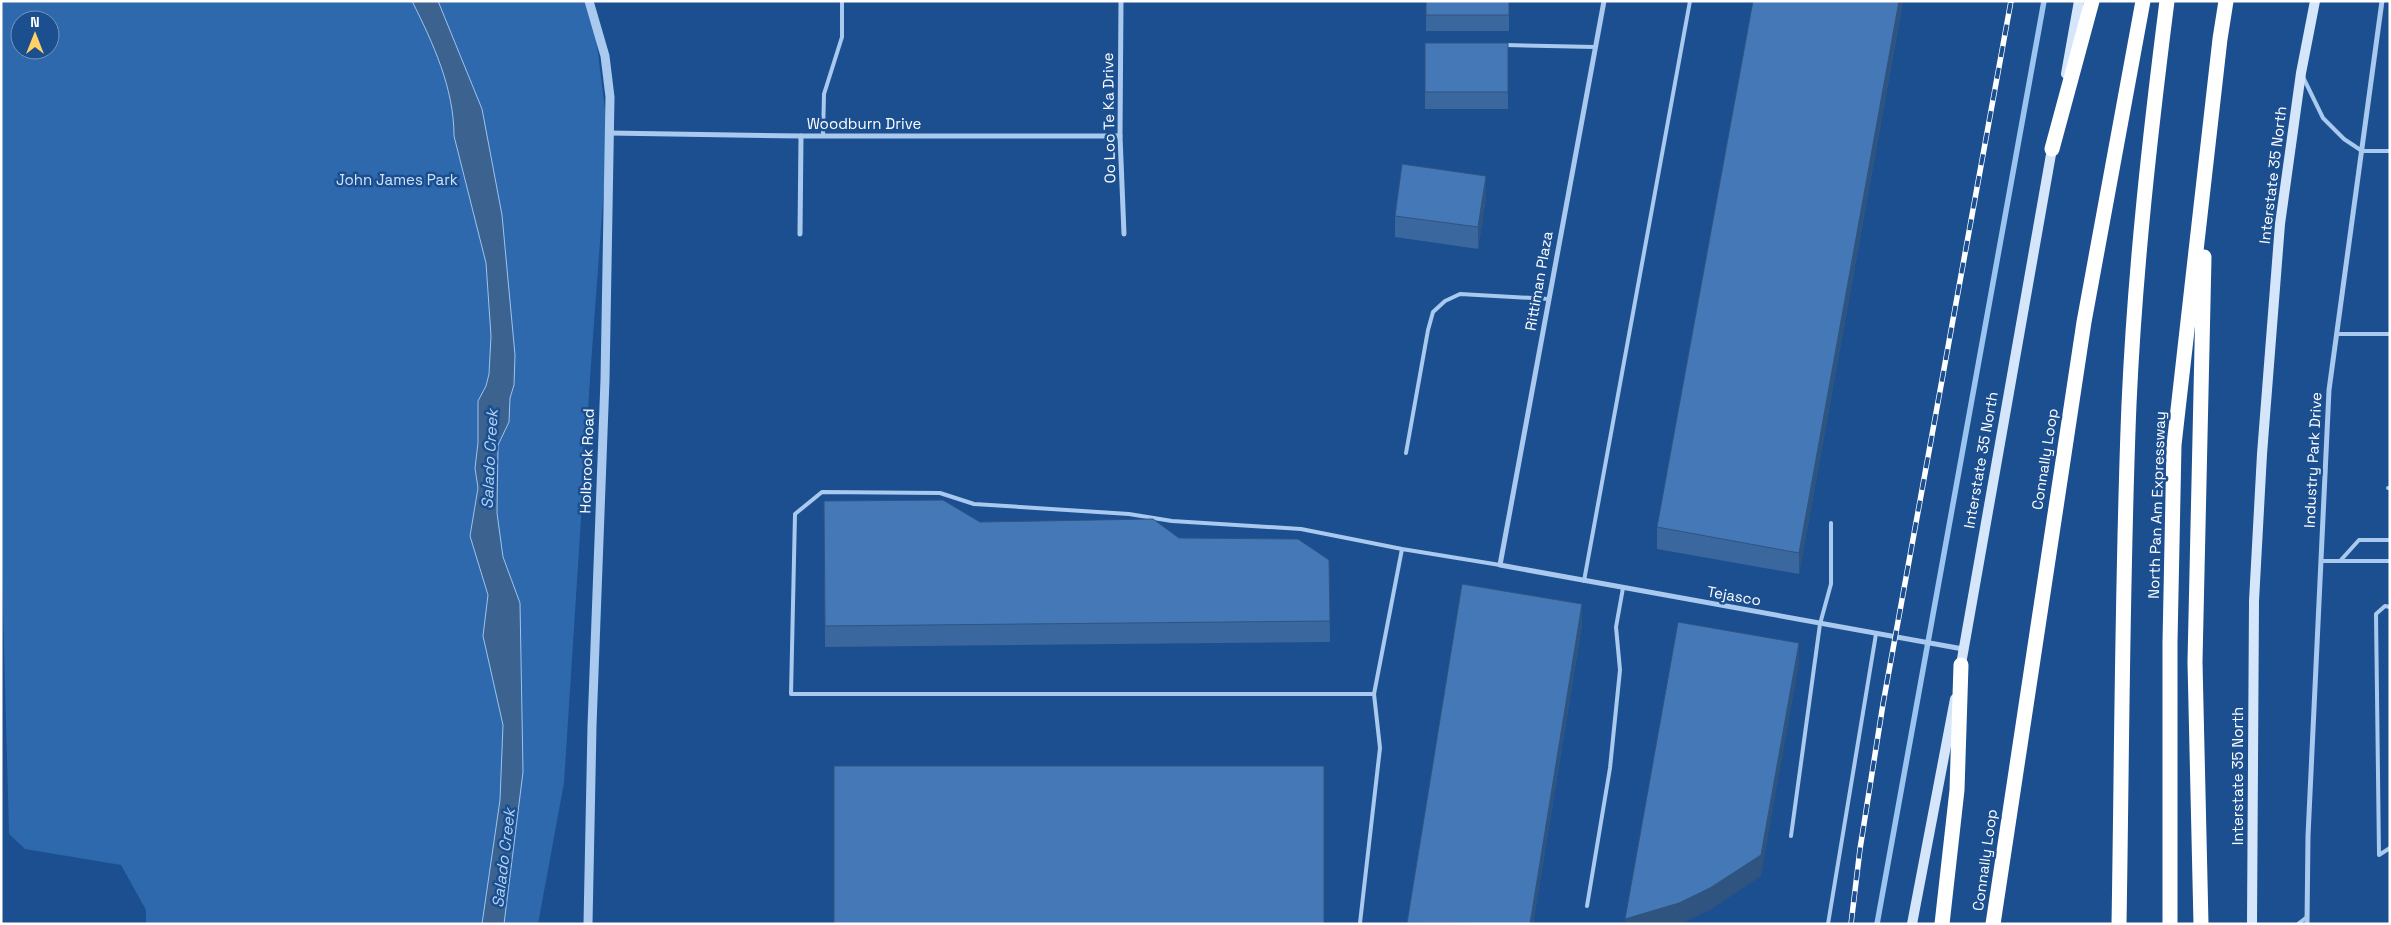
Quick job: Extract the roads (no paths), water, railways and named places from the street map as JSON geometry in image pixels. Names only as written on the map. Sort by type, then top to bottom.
[{"type":"highway","points":[[2052,149],[2092,1]]},
{"type":"highway","name":"Connally Loop","points":[[1993,924],[2084,322],[2143,1]]},
{"type":"highway","name":"North Pan Am Expressway","points":[[2119,924],[2124,544],[2130,401],[2144,201],[2167,1]]},
{"type":"highway","name":"North Pan Am Expressway","points":[[2170,924],[2170,642],[2174,445],[2226,1]]},
{"type":"highway","points":[[2200,924],[2195,662],[2207,156]]},
{"type":"highway","points":[[1942,924],[1957,790],[1961,665]]},
{"type":"main road","name":"Interstate 35 North","points":[[1912,924],[1961,665],[2079,1]]},
{"type":"main road","name":"Interstate 35 North","points":[[2252,924],[2254,601],[2262,454],[2280,224],[2301,73],[2316,1]]},
{"type":"street","name":"Holbrook Road","points":[[588,924],[592,726],[605,380],[610,97],[605,56],[590,1]]},
{"type":"street","name":"Oo Loo Te Ka Drive","points":[[1121,1],[1120,136],[1124,234]]},
{"type":"street","name":"Rittiman Plaza","points":[[1500,565],[1604,1]]},
{"type":"street","name":"Industry Park Drive","points":[[2307,924],[2308,836],[2329,390],[2382,1]]},
{"type":"street","name":"Woodburn Drive","points":[[608,133],[801,136],[1120,136]]},
{"type":"street","points":[[800,234],[801,136]]},
{"type":"street","name":"Tejasco","points":[[1500,565],[1963,649]]},
{"type":"lane","points":[[823,136],[824,94],[842,37],[842,1]]},
{"type":"lane","points":[[1584,581],[1690,1]]},
{"type":"lane","points":[[1498,45],[1595,47]]},
{"type":"lane","points":[[2301,73],[2323,118],[2344,139],[2362,151],[2390,151]]},
{"type":"lane","points":[[1406,453],[1428,330],[1433,312],[1445,301],[1460,294],[1549,299]]},
{"type":"lane","points":[[2337,334],[2390,334]]},
{"type":"lane","points":[[1374,694],[791,694],[795,514],[822,492],[940,493],[974,504],[1129,514],[1172,522],[1301,529],[1402,549],[1500,565]]},
{"type":"lane","points":[[1791,836],[1820,624],[1831,584],[1830,523]]},
{"type":"lane","points":[[2340,561],[2359,540],[2390,540]]},
{"type":"lane","points":[[1360,923],[1380,748],[1374,694],[1402,549]]},
{"type":"lane","points":[[2321,561],[2390,561]]},
{"type":"lane","points":[[1587,906],[1610,768],[1620,670],[1616,627],[1623,588]]},
{"type":"lane","points":[[2390,607],[2385,606],[2376,614],[2379,855],[2390,848]]},
{"type":"lane","points":[[1828,924],[1876,634]]},
{"type":"lane","points":[[2298,924],[2307,917]]},
{"type":"water","name":"Salado Creek","points":[[412,1],[438,1],[482,109],[502,215],[515,355],[514,385],[510,398],[509,422],[498,445],[497,513],[503,557],[520,603],[523,772],[504,924],[482,924],[500,800],[503,725],[483,636],[488,595],[470,536],[478,488],[475,468],[478,443],[478,401],[486,386],[489,374],[491,336],[486,263],[454,136],[453,118],[446,83],[435,50]]},
{"type":"waterway","points":[[1877,924],[2044,1]]},
{"type":"railway","points":[[1851,924],[1860,849],[1883,704],[2011,1]]},
{"type":"park label","name":"John James Park","points":[[397,180]]}]
